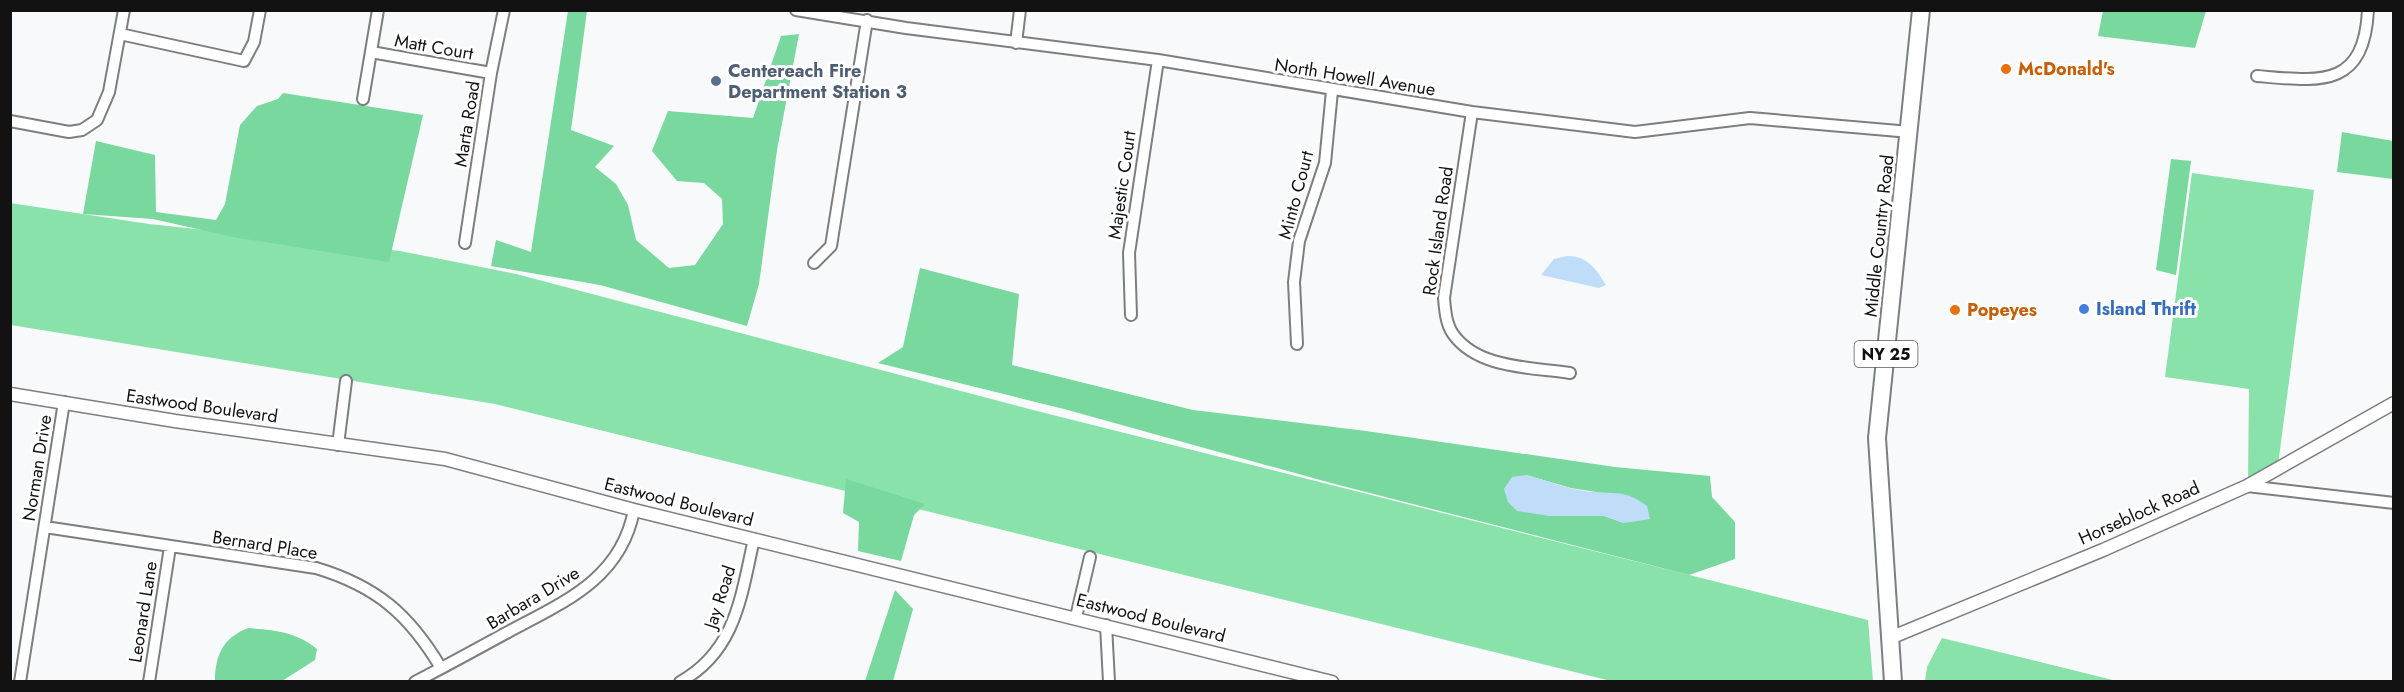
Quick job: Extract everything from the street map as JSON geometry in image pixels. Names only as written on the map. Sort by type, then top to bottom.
[{"type":"main road","name":"Middle Country Road","points":[[1893,681],[1878,495],[1877,438],[1921,10]]},
{"type":"street","points":[[10,121],[57,132],[81,130],[97,120],[106,104],[124,10]]},
{"type":"street","points":[[120,34],[244,61],[254,42],[260,10]]},
{"type":"street","points":[[363,99],[378,10]]},
{"type":"street","name":"Marta Road","points":[[465,243],[491,73],[504,10]]},
{"type":"street","name":"North Howell Avenue","points":[[796,10],[1016,43],[1158,60],[1332,91],[1472,112],[1635,132],[1750,118],[1910,132]]},
{"type":"street","points":[[1016,43],[1020,10]]},
{"type":"street","points":[[2257,76],[2310,80],[2337,76],[2357,56],[2367,28],[2368,10]]},
{"type":"street","points":[[814,263],[831,246],[867,20]]},
{"type":"street","name":"Matt Court","points":[[371,52],[491,73]]},
{"type":"street","name":"Majestic Court","points":[[1131,315],[1129,254],[1158,60]]},
{"type":"street","name":"Minto Court","points":[[1297,344],[1294,282],[1299,241],[1325,163],[1332,91]]},
{"type":"street","name":"Rock Island Road","points":[[1472,112],[1444,298],[1447,321],[1453,334],[1488,361],[1570,373]]},
{"type":"street","points":[[338,445],[346,381]]},
{"type":"street","name":"Eastwood Boulevard","points":[[10,394],[338,445],[445,459],[634,510],[1332,681]]},
{"type":"street","name":"Norman Drive","points":[[20,681],[64,402]]},
{"type":"street","name":"Horseblock Road","points":[[1890,638],[2103,550],[2247,486],[2394,403]]},
{"type":"street","points":[[2247,486],[2394,503]]},
{"type":"street","name":"Barbara Drive","points":[[415,681],[587,587],[618,553],[630,530],[634,510]]},
{"type":"street","name":"Bernard Place","points":[[45,527],[315,568],[338,575],[373,592],[400,613],[411,624],[441,668]]},
{"type":"street","name":"Jay Road","points":[[680,681],[700,670],[721,644],[734,618],[754,539]]},
{"type":"street","name":"Leonard Lane","points":[[149,681],[171,547]]},
{"type":"street","points":[[1076,617],[1090,557]]},
{"type":"street","points":[[1106,625],[1109,681]]},
{"type":"street","points":[[700,670],[706,681]]},
{"type":"green space","points":[[568,11],[587,11],[571,130],[614,146],[595,167],[616,184],[628,205],[636,240],[669,268],[695,265],[723,224],[722,199],[704,183],[677,181],[652,151],[668,111],[753,118],[781,36],[799,34],[777,150],[759,284],[747,326],[600,285],[491,266],[496,240],[531,252]]},
{"type":"green space","points":[[2103,11],[2206,11],[2195,48],[2098,36]]},
{"type":"green space","points":[[283,93],[423,115],[389,262],[233,237],[153,219],[83,214],[96,141],[155,155],[156,212],[216,220],[225,204],[240,125],[257,106],[278,99]]},
{"type":"green space","points":[[2342,132],[2393,141],[2393,179],[2337,172]]},
{"type":"green space","points":[[2171,159],[2191,161],[2176,275],[2156,270]]},
{"type":"green space","points":[[2192,173],[2314,190],[2278,465],[2248,479],[2249,389],[2165,377]]},
{"type":"green space","points":[[10,203],[149,224],[400,251],[516,274],[1037,411],[1868,620],[1873,681],[1611,681],[495,404],[11,325]]},
{"type":"green space","points":[[920,268],[1019,294],[1012,365],[1193,410],[1366,431],[1615,467],[1710,476],[1712,497],[1735,522],[1735,559],[1689,575],[1331,483],[1064,409],[878,363],[903,347]],"holes":[[[1526,475],[1571,488],[1596,492],[1624,523],[1604,516],[1580,516]]]},
{"type":"green space","points":[[846,479],[925,504],[914,515],[901,561],[858,551],[859,522],[843,513]]},
{"type":"green space","points":[[895,590],[913,609],[893,681],[865,681]]},
{"type":"green space","points":[[248,628],[293,635],[317,649],[315,660],[282,681],[215,681],[215,672],[222,648],[232,637]]},
{"type":"green space","points":[[1942,638],[2117,681],[1925,681],[1927,667]]},
{"type":"water","points":[[1567,256],[1581,258],[1591,264],[1606,285],[1599,288],[1541,275],[1554,259]]},
{"type":"water","points":[[1526,475],[1578,490],[1624,494],[1647,506],[1650,519],[1624,523],[1604,516],[1549,516],[1517,511],[1508,502],[1504,489],[1512,477]]},
{"type":"place","name":"McDonald's","points":[[2006,69]]},
{"type":"place","name":"Centereach Fire Department Station 3","points":[[716,81]]},
{"type":"place","name":"Island Thrift","points":[[2084,309]]},
{"type":"place","name":"Popeyes","points":[[1955,310]]}]
